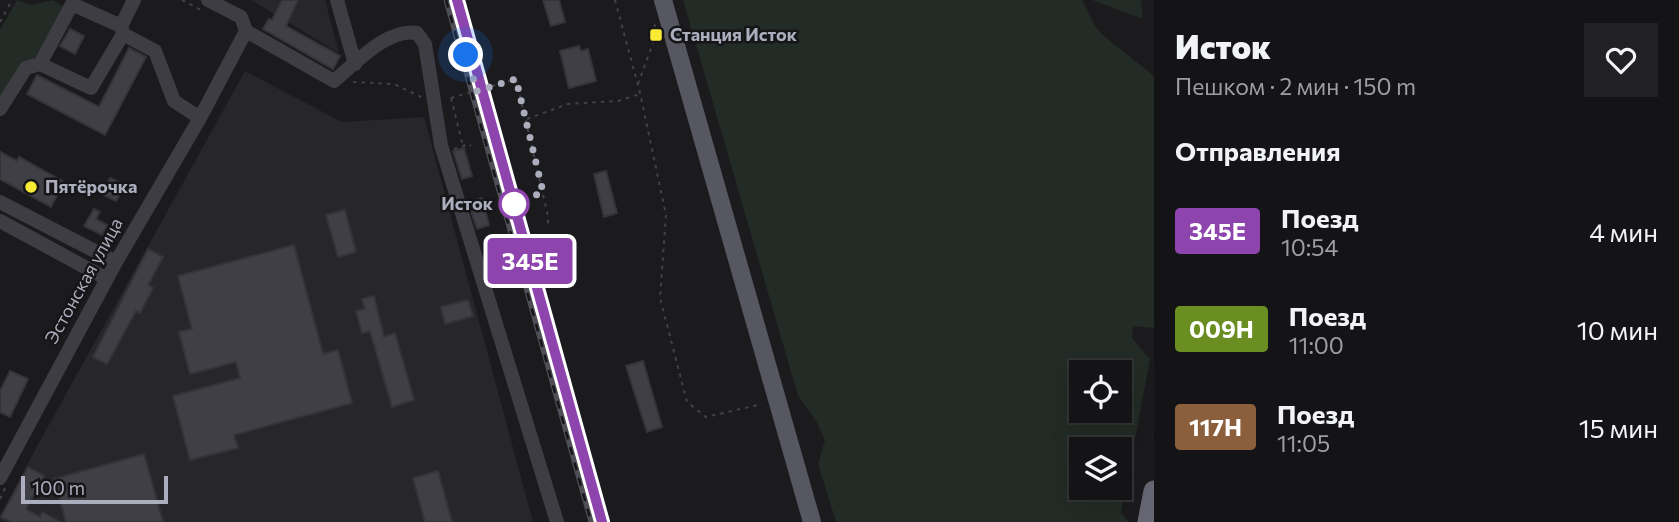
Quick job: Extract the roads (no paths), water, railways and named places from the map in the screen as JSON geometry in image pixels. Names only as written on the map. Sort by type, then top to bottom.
[{"type":"highway","points":[[1148,522],[1154,491]]},
{"type":"main road","points":[[658,5],[812,522]]},
{"type":"street","points":[[0,110],[26,68],[40,64],[91,88],[122,30],[134,0]]},
{"type":"street","points":[[208,0],[241,17],[246,31],[334,81],[385,40],[406,31],[417,33],[425,44],[443,152],[557,522]]},
{"type":"street","points":[[337,0],[355,64]]},
{"type":"street","points":[[40,64],[72,4],[155,51],[174,100],[200,118]]},
{"type":"street","name":"Эстонская улица","points":[[0,478],[116,262],[200,118],[246,31]]},
{"type":"street","points":[[0,202],[116,262]]},
{"type":"street","points":[[0,221],[107,279]]},
{"type":"railway","points":[[446,0],[591,522]]},
{"type":"railway","points":[[457,0],[602,522]]},
{"type":"train","name":"345Е","points":[[457,0],[602,522]]},
{"type":"place","name":"Станция Исток","points":[[656,35]]},
{"type":"place","name":"Пятёрочка","points":[[31,187]]},
{"type":"place","name":"Исток","points":[[514,204]]}]
